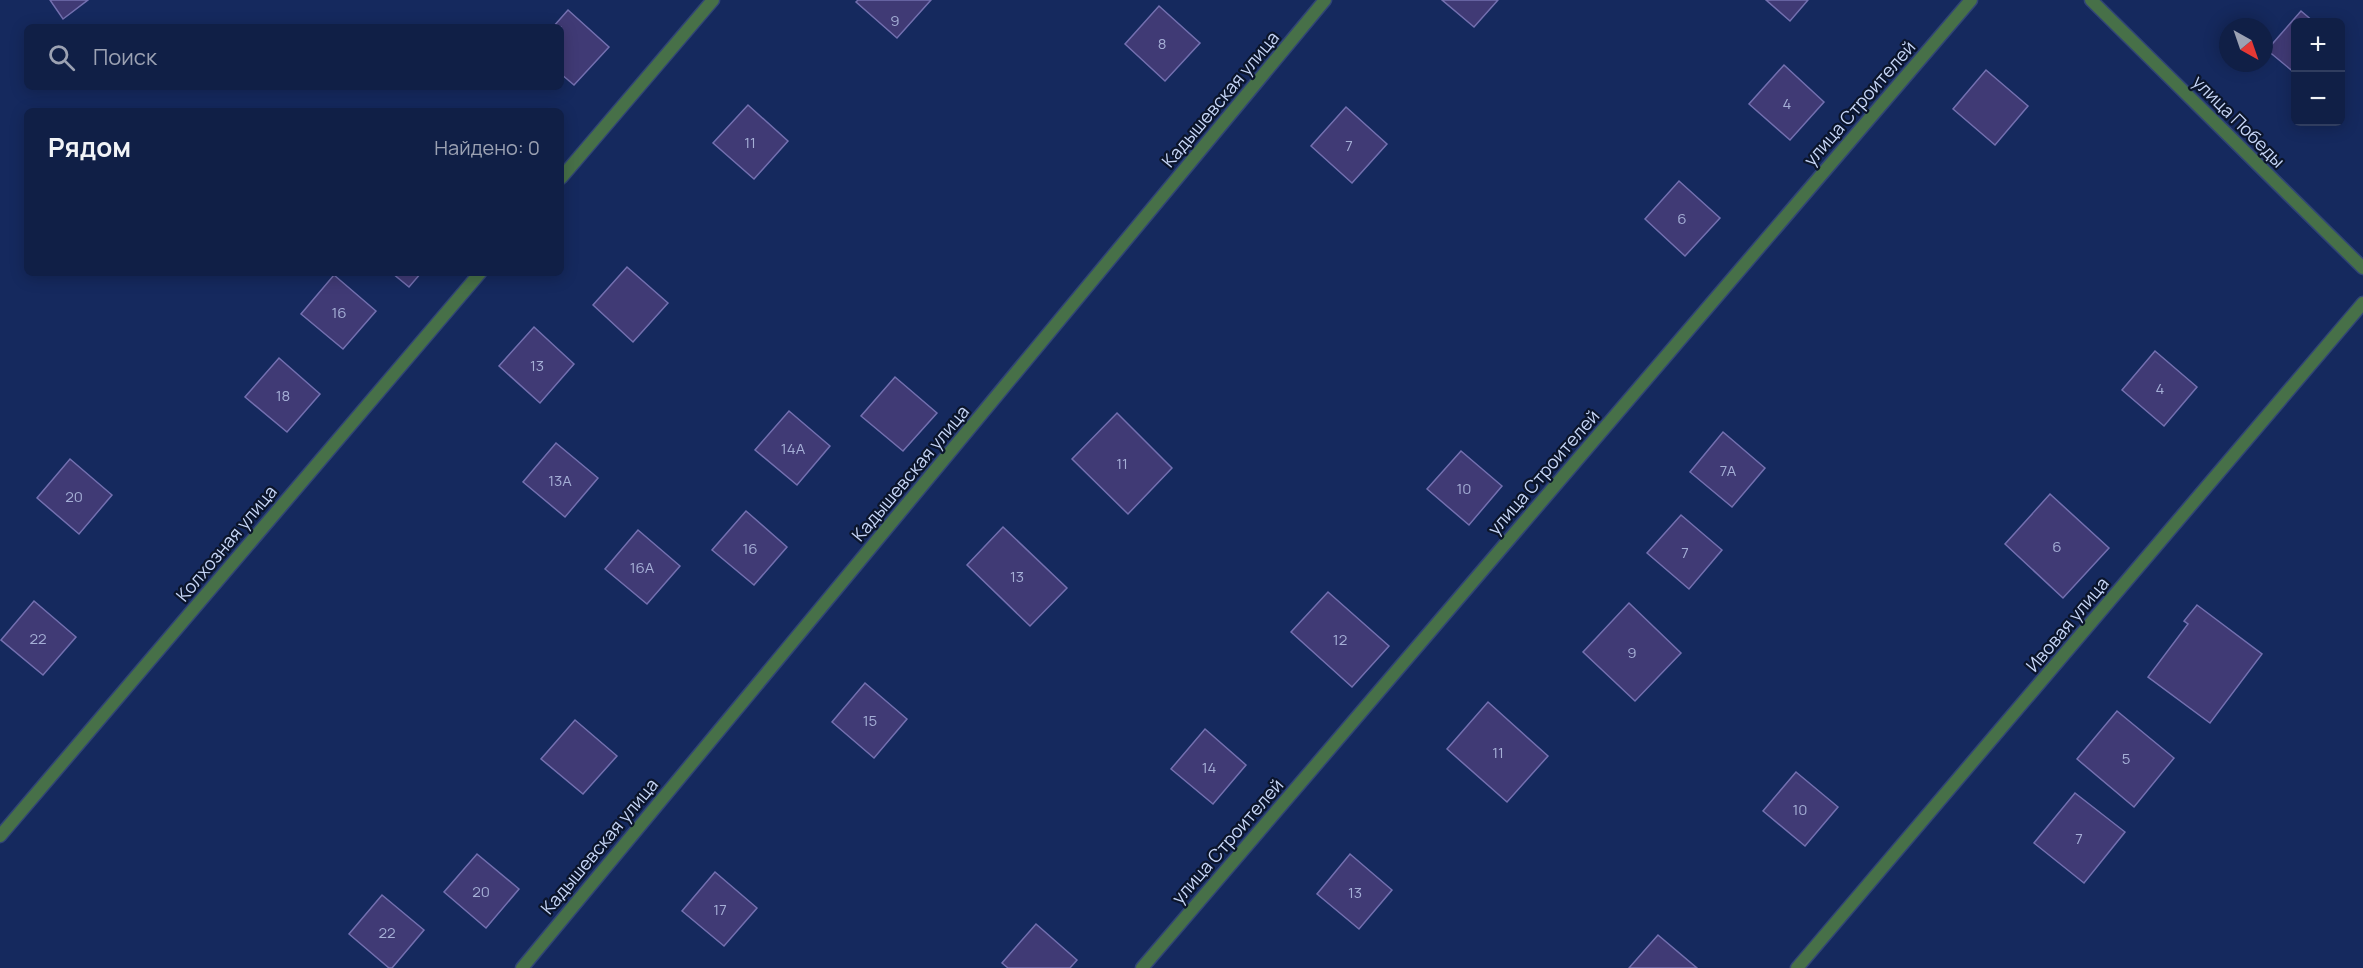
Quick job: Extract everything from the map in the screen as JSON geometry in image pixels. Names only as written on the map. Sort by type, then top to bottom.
[{"type":"street","points":[[564,174],[713,0]]},
{"type":"street","name":"Кадышевская улица","points":[[522,968],[1325,0]]},
{"type":"street","name":"улица Строителей","points":[[1142,968],[1971,0]]},
{"type":"street","name":"улица Победы","points":[[2091,0],[2363,268]]},
{"type":"street","name":"Колхозная улица","points":[[0,836],[477,276]]},
{"type":"street","name":"Ивовая улица","points":[[1797,968],[2363,303]]},
{"type":"building","points":[[50,0],[88,0],[63,19]]},
{"type":"building","points":[[858,0],[931,0],[897,38],[856,2]]},
{"type":"building","points":[[1442,0],[1498,0],[1474,27]]},
{"type":"building","points":[[1766,0],[1808,0],[1790,21]]},
{"type":"building","points":[[1159,6],[1200,43],[1165,81],[1125,44]]},
{"type":"building","points":[[568,10],[609,47],[574,85],[564,77],[564,24],[556,24]]},
{"type":"building","points":[[2301,11],[2309,18],[2295,18]]},
{"type":"building","points":[[2291,22],[2291,70],[2273,55],[2273,43]]},
{"type":"building","points":[[1784,65],[1824,102],[1790,140],[1749,104]]},
{"type":"building","points":[[1986,70],[2028,106],[1995,145],[1953,109]]},
{"type":"building","points":[[748,105],[788,141],[754,179],[713,143]]},
{"type":"building","points":[[1346,107],[1387,144],[1352,183],[1311,146]]},
{"type":"building","points":[[1679,181],[1720,218],[1685,256],[1645,219]]},
{"type":"building","points":[[627,267],[668,303],[633,342],[593,305]]},
{"type":"building","points":[[333,276],[376,311],[343,349],[301,314]]},
{"type":"building","points":[[396,276],[418,276],[409,287]]},
{"type":"building","points":[[534,327],[574,364],[540,403],[499,366]]},
{"type":"building","points":[[2155,351],[2197,387],[2164,426],[2122,390]]},
{"type":"building","points":[[279,358],[320,394],[287,432],[245,397]]},
{"type":"building","points":[[895,377],[937,413],[903,451],[861,416]]},
{"type":"building","points":[[789,411],[830,446],[797,485],[755,450]]},
{"type":"building","points":[[1117,413],[1172,468],[1128,514],[1072,459]]},
{"type":"building","points":[[1723,432],[1765,468],[1732,507],[1690,472]]},
{"type":"building","points":[[556,443],[598,478],[565,517],[523,482]]},
{"type":"building","points":[[1461,451],[1502,486],[1469,525],[1427,489]]},
{"type":"building","points":[[70,459],[112,495],[79,534],[37,498]]},
{"type":"building","points":[[2050,494],[2109,548],[2063,598],[2005,544]]},
{"type":"building","points":[[746,511],[787,547],[754,585],[712,550]]},
{"type":"building","points":[[1681,515],[1722,550],[1689,589],[1647,553]]},
{"type":"building","points":[[1003,527],[1067,588],[1030,626],[967,565]]},
{"type":"building","points":[[638,530],[680,566],[647,604],[605,569]]},
{"type":"building","points":[[1328,592],[1389,646],[1352,687],[1291,632]]},
{"type":"building","points":[[34,601],[76,637],[43,675],[1,640]]},
{"type":"building","points":[[1629,603],[1681,653],[1635,701],[1583,652]]},
{"type":"building","points":[[2197,605],[2262,654],[2210,723],[2148,677],[2188,624],[2184,621]]},
{"type":"building","points":[[865,683],[907,719],[874,758],[832,722]]},
{"type":"building","points":[[1488,702],[1548,756],[1507,802],[1447,749]]},
{"type":"building","points":[[2117,711],[2174,758],[2134,807],[2077,759]]},
{"type":"building","points":[[575,720],[617,756],[583,794],[541,759]]},
{"type":"building","points":[[1205,729],[1246,765],[1213,804],[1171,769]]},
{"type":"building","points":[[1796,772],[1838,807],[1805,846],[1763,811]]},
{"type":"building","points":[[2075,793],[2125,832],[2084,883],[2034,843]]},
{"type":"building","points":[[477,854],[519,889],[486,928],[444,892]]},
{"type":"building","points":[[1350,854],[1392,890],[1359,929],[1317,894]]},
{"type":"building","points":[[715,872],[757,908],[724,946],[682,911]]},
{"type":"building","points":[[382,895],[424,930],[392,968],[389,968],[349,934]]},
{"type":"building","points":[[1036,924],[1077,960],[1070,968],[1008,968],[1002,963]]},
{"type":"building","points":[[1658,935],[1697,968],[1629,968]]}]
